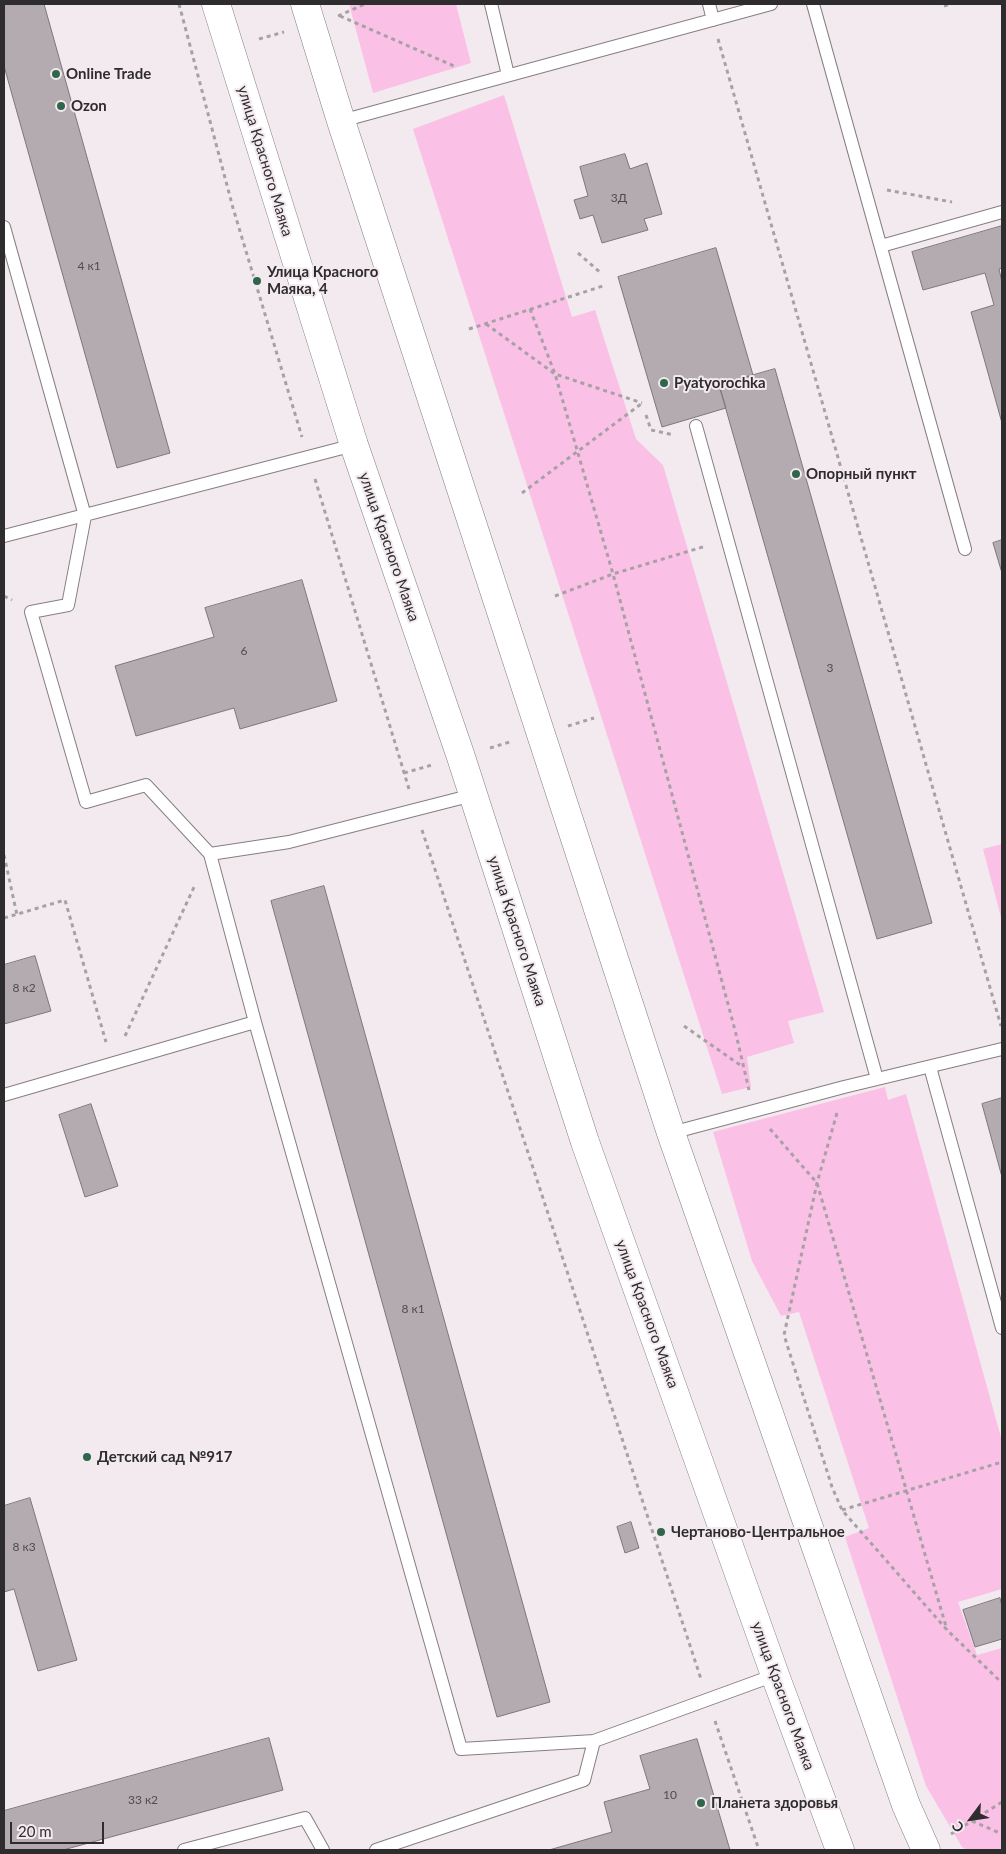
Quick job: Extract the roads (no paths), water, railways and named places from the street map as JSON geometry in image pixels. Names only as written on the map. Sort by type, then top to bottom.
[{"type":"street","name":"улица Красного Маяка","points":[[216,4],[354,445],[473,795],[586,1142],[774,1675],[840,1850]]},
{"type":"street","points":[[305,4],[341,121],[671,1133],[906,1805],[935,1844]]},
{"type":"lane","points":[[491,4],[508,75]]},
{"type":"lane","points":[[709,4],[713,20]]},
{"type":"lane","points":[[341,121],[771,4]]},
{"type":"lane","points":[[813,4],[965,549]]},
{"type":"lane","points":[[881,246],[1002,212]]},
{"type":"lane","points":[[4,227],[7,248],[85,516],[68,605],[31,612],[86,802],[146,785],[210,854],[255,1022],[461,1749],[594,1741],[774,1675]]},
{"type":"lane","points":[[696,426],[726,540],[877,1079]]},
{"type":"lane","points":[[4,536],[354,445]]},
{"type":"lane","points":[[210,854],[289,842],[473,795]]},
{"type":"lane","points":[[4,1095],[255,1022]]},
{"type":"lane","points":[[671,1133],[844,1087],[1002,1049]]},
{"type":"lane","points":[[930,1067],[1002,1328]]},
{"type":"lane","points":[[376,1850],[584,1780],[594,1741]]},
{"type":"lane","points":[[184,1850],[305,1818],[323,1850]]},
{"type":"place","name":"Online Trade","points":[[56,74]]},
{"type":"place","name":"Ozon","points":[[61,106]]},
{"type":"place","name":"Улица Красного Маяка, 4","points":[[257,281]]},
{"type":"place","name":"Pyatyorochka","points":[[664,383]]},
{"type":"place","name":"Опорный пункт","points":[[796,474]]},
{"type":"place","name":"Детский сад №917","points":[[87,1457]]},
{"type":"place","name":"Чертаново-Центральное","points":[[661,1532]]},
{"type":"place","name":"Планета здоровья","points":[[701,1803]]}]
